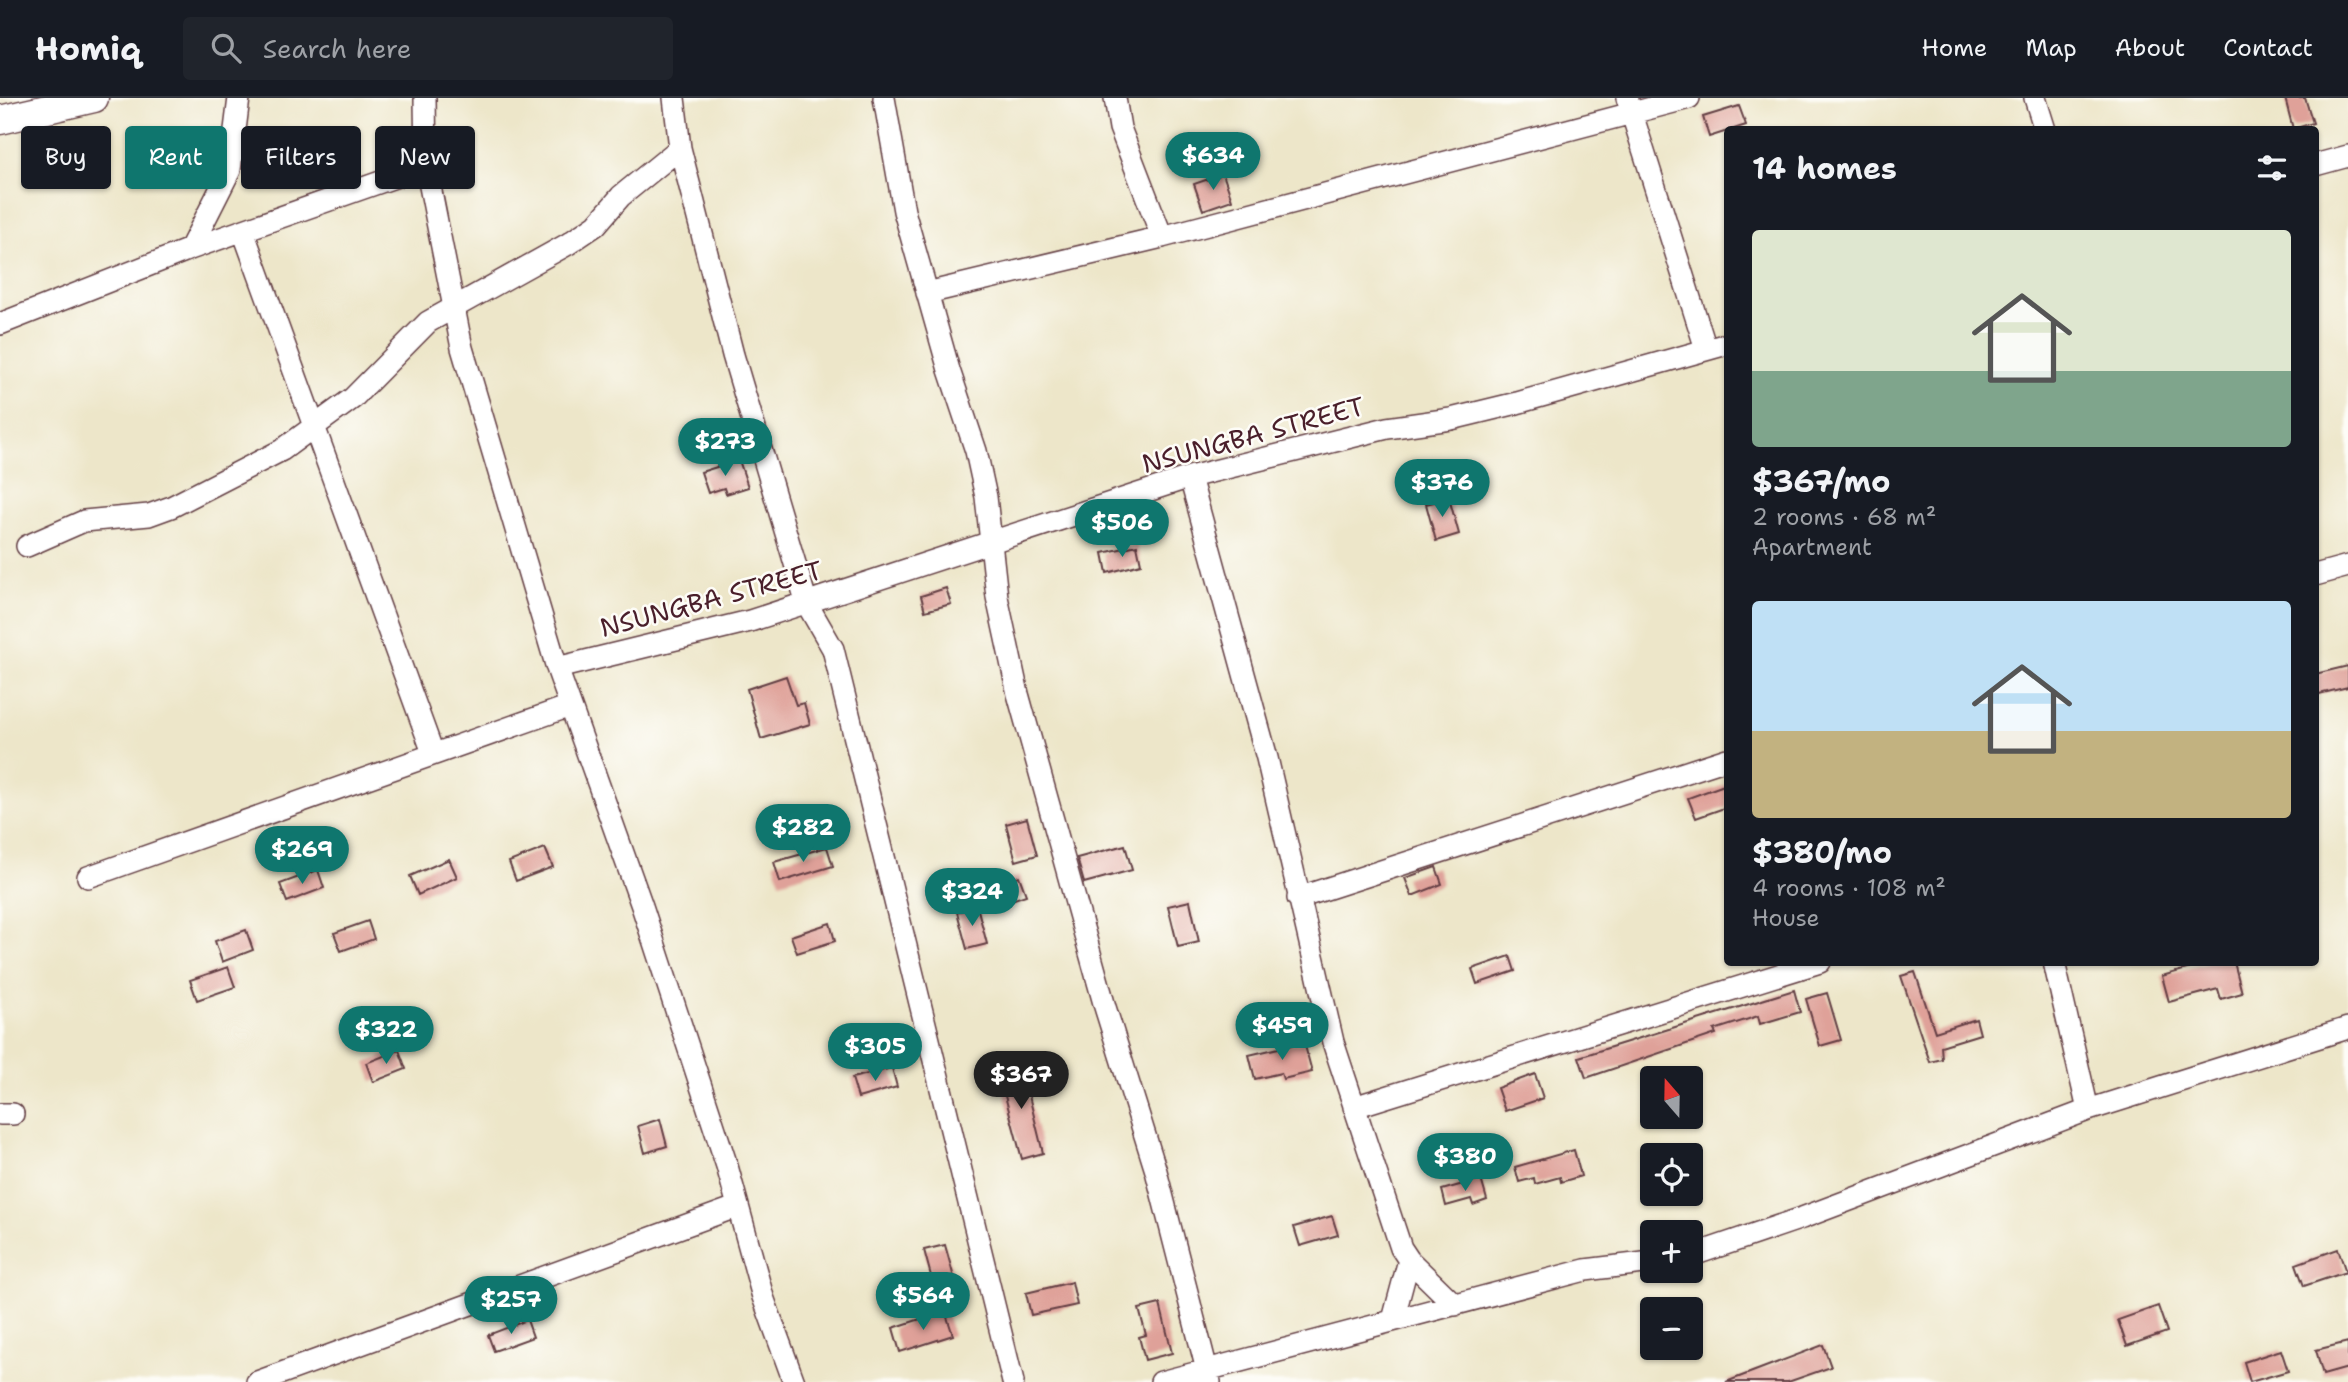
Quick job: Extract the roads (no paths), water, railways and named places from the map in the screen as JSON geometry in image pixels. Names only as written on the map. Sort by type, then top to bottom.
[{"type":"street","points":[[0,120],[94,98]]},
{"type":"street","points":[[190,249],[230,170],[239,98]]},
{"type":"street","points":[[425,98],[425,126]]},
{"type":"street","points":[[674,98],[680,148],[733,355],[807,604],[833,649],[1013,1382]]},
{"type":"street","points":[[884,98],[904,211],[976,451],[997,597],[1018,694],[1105,1007],[1156,1171],[1209,1376]]},
{"type":"street","points":[[1115,98],[1120,128],[1163,237]]},
{"type":"street","points":[[927,293],[1163,237],[1628,106],[1689,98]]},
{"type":"street","points":[[2035,98],[2044,126]]},
{"type":"street","points":[[1628,106],[1706,349]]},
{"type":"street","points":[[27,546],[84,521],[149,514],[171,507],[250,468],[314,430],[352,398],[413,334],[428,322],[452,311],[596,225],[621,195],[680,148]]},
{"type":"street","points":[[2319,164],[2348,156]]},
{"type":"street","points":[[0,324],[190,249],[375,184]]},
{"type":"street","points":[[430,189],[452,311],[557,668],[642,906],[794,1382]]},
{"type":"street","points":[[243,231],[433,753]]},
{"type":"street","name":"NSUNGBA STREET","points":[[557,668],[750,621],[807,604],[1190,477],[1387,428],[1451,419],[1504,406],[1724,345]]},
{"type":"street","points":[[1190,477],[1268,758],[1333,1042],[1401,1248],[1409,1260],[1455,1305]]},
{"type":"street","points":[[2319,574],[2348,566]]},
{"type":"street","points":[[88,877],[570,706]]},
{"type":"street","points":[[1298,898],[1724,760]]},
{"type":"street","points":[[1354,1107],[1807,966]]},
{"type":"street","points":[[2055,966],[2088,1110]]},
{"type":"street","points":[[1703,1252],[1802,1218],[2088,1110],[2348,1028]]},
{"type":"street","points":[[257,1382],[736,1207]]},
{"type":"street","points":[[1393,1320],[1409,1260]]},
{"type":"street","points":[[1161,1382],[1209,1376],[1393,1320],[1586,1270],[1640,1263]]}]
